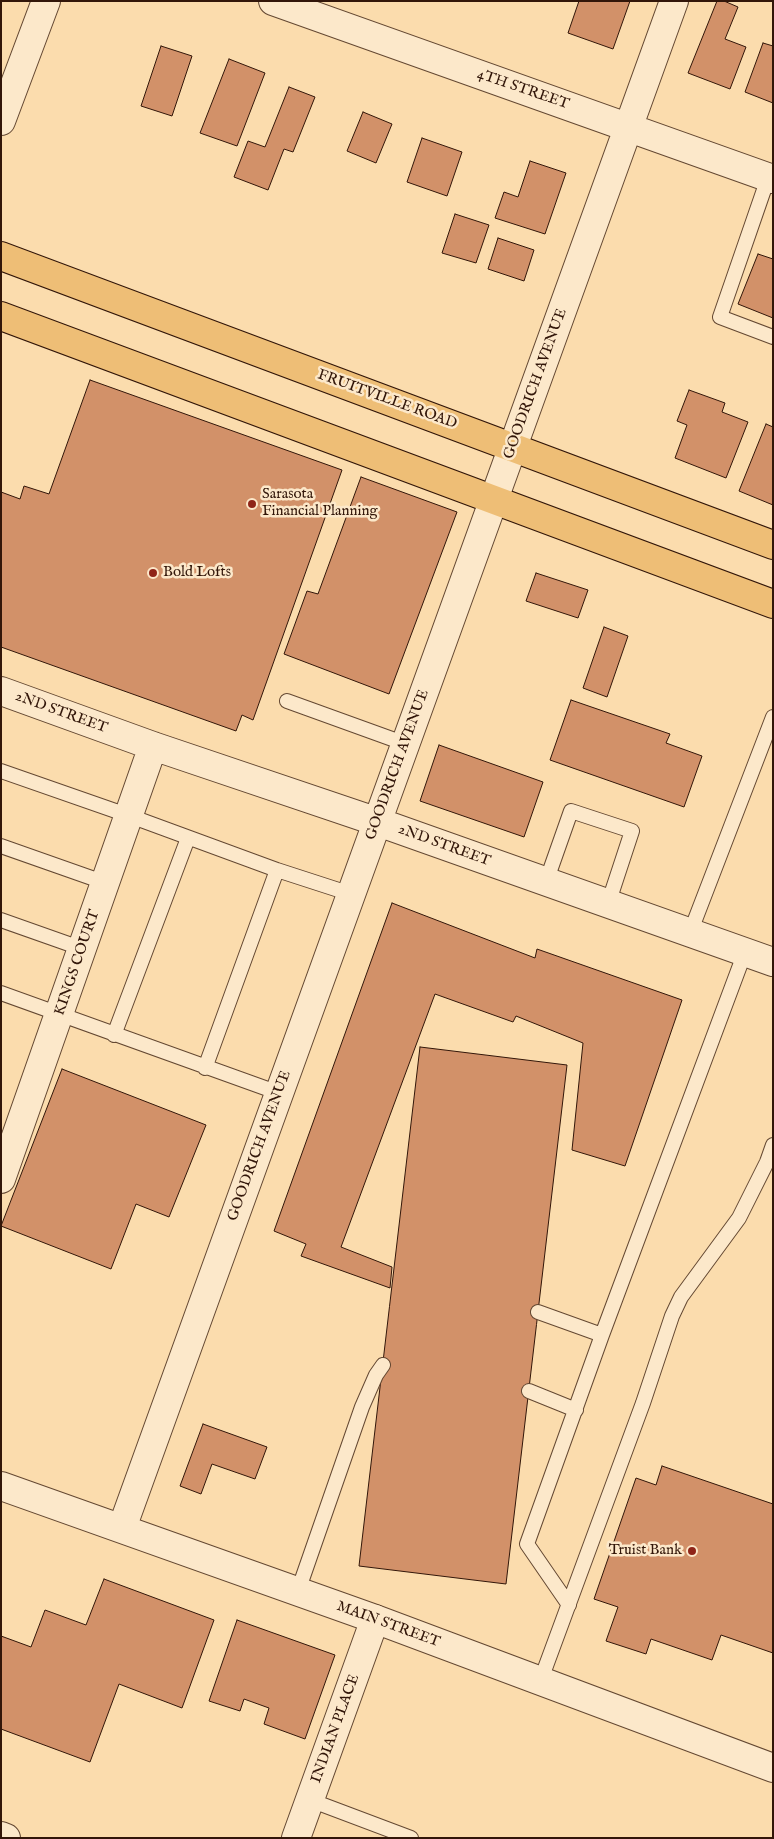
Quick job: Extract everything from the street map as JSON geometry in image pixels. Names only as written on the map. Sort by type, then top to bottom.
[{"type":"main road","name":"FRUITVILLE ROAD","points":[[1,256],[773,545]]},
{"type":"main road","points":[[1,316],[773,604]]},
{"type":"street","points":[[1,121],[46,1]]},
{"type":"street","name":"4TH STREET","points":[[273,1],[770,179]]},
{"type":"street","name":"GOODRICH AVENUE","points":[[122,1528],[674,1]]},
{"type":"street","name":"2ND STREET","points":[[1,691],[153,746],[378,822],[773,962]]},
{"type":"street","name":"KINGS COURT","points":[[1,1179],[153,746]]},
{"type":"street","name":"MAIN STREET","points":[[1,1486],[375,1619],[773,1768]]},
{"type":"street","name":"INDIAN PLACE","points":[[296,1838],[375,1619]]},
{"type":"street","points":[[1,1836],[6,1838]]},
{"type":"lane","points":[[770,179],[720,316],[773,337]]},
{"type":"lane","points":[[287,701],[406,744]]},
{"type":"lane","points":[[690,933],[773,717]]},
{"type":"lane","points":[[1,771],[277,870],[351,894]]},
{"type":"lane","points":[[546,882],[571,811],[632,831],[608,904]]},
{"type":"lane","points":[[114,1035],[188,838]]},
{"type":"lane","points":[[1,846],[106,883]]},
{"type":"lane","points":[[205,1068],[277,870]]},
{"type":"lane","points":[[1,920],[83,949]]},
{"type":"lane","points":[[568,1605],[527,1544],[602,1335],[745,952]]},
{"type":"lane","points":[[1,993],[279,1094]]},
{"type":"lane","points":[[540,1682],[643,1402],[672,1316],[681,1297],[739,1218],[767,1162],[773,1145]]},
{"type":"lane","points":[[538,1312],[602,1335]]},
{"type":"lane","points":[[298,1591],[362,1407],[376,1374],[383,1365]]},
{"type":"lane","points":[[528,1391],[576,1410]]},
{"type":"lane","points":[[310,1800],[411,1838]]},
{"type":"building","points":[[579,1],[630,1],[613,49],[568,33]]},
{"type":"building","points":[[717,1],[724,1],[738,7],[725,39],[746,47],[730,89],[688,73]]},
{"type":"building","points":[[763,43],[773,46],[773,103],[745,92]]},
{"type":"building","points":[[161,46],[192,56],[172,116],[141,106]]},
{"type":"building","points":[[229,59],[265,73],[237,146],[200,133]]},
{"type":"building","points":[[289,87],[315,97],[293,152],[284,149],[268,190],[234,177],[248,141],[265,147]]},
{"type":"building","points":[[363,112],[392,124],[376,163],[347,151]]},
{"type":"building","points":[[422,138],[462,152],[447,196],[407,182]]},
{"type":"building","points":[[530,161],[566,173],[545,234],[495,218],[504,192],[518,197]]},
{"type":"building","points":[[455,214],[489,225],[476,263],[442,253]]},
{"type":"building","points":[[498,238],[534,250],[524,281],[488,269]]},
{"type":"building","points":[[758,254],[773,259],[773,318],[738,304]]},
{"type":"building","name":"Bold Lofts","points":[[90,380],[342,470],[253,720],[242,715],[236,731],[1,647],[1,492],[20,499],[24,486],[49,494]]},
{"type":"building","points":[[689,390],[725,403],[722,412],[748,422],[726,478],[675,458],[687,425],[677,421]]},
{"type":"building","points":[[766,424],[773,427],[773,505],[739,491]]},
{"type":"building","points":[[361,477],[457,512],[389,694],[284,654],[307,591],[318,594]]},
{"type":"building","points":[[536,573],[588,590],[578,618],[526,601]]},
{"type":"building","points":[[604,627],[628,636],[607,697],[583,688]]},
{"type":"building","points":[[571,700],[670,734],[666,743],[702,756],[684,807],[550,760]]},
{"type":"building","points":[[439,745],[543,782],[524,837],[420,801]]},
{"type":"building","points":[[392,903],[535,958],[537,949],[682,1000],[625,1166],[572,1150],[583,1043],[516,1016],[513,1022],[435,994],[341,1247],[392,1267],[390,1288],[301,1256],[306,1244],[274,1231]]},
{"type":"building","points":[[420,1047],[567,1065],[506,1584],[359,1566]]},
{"type":"building","points":[[62,1069],[206,1125],[169,1217],[136,1204],[111,1269],[1,1226]]},
{"type":"building","points":[[203,1424],[267,1447],[255,1479],[212,1464],[201,1494],[180,1486]]},
{"type":"building","name":"Truist Bank","points":[[662,1466],[773,1504],[773,1653],[721,1635],[712,1660],[651,1639],[646,1654],[606,1641],[618,1607],[594,1599],[636,1478],[656,1485]]},
{"type":"building","points":[[104,1579],[214,1620],[182,1708],[119,1684],[90,1762],[1,1729],[1,1636],[31,1647],[45,1610],[86,1625]]},
{"type":"building","points":[[237,1620],[335,1655],[305,1739],[264,1724],[269,1708],[244,1699],[240,1711],[209,1701]]},
{"type":"place","name":"Sarasota Financial Planning","points":[[252,504]]},
{"type":"place","name":"Bold Lofts","points":[[153,573]]},
{"type":"place","name":"Truist Bank","points":[[692,1551]]}]
